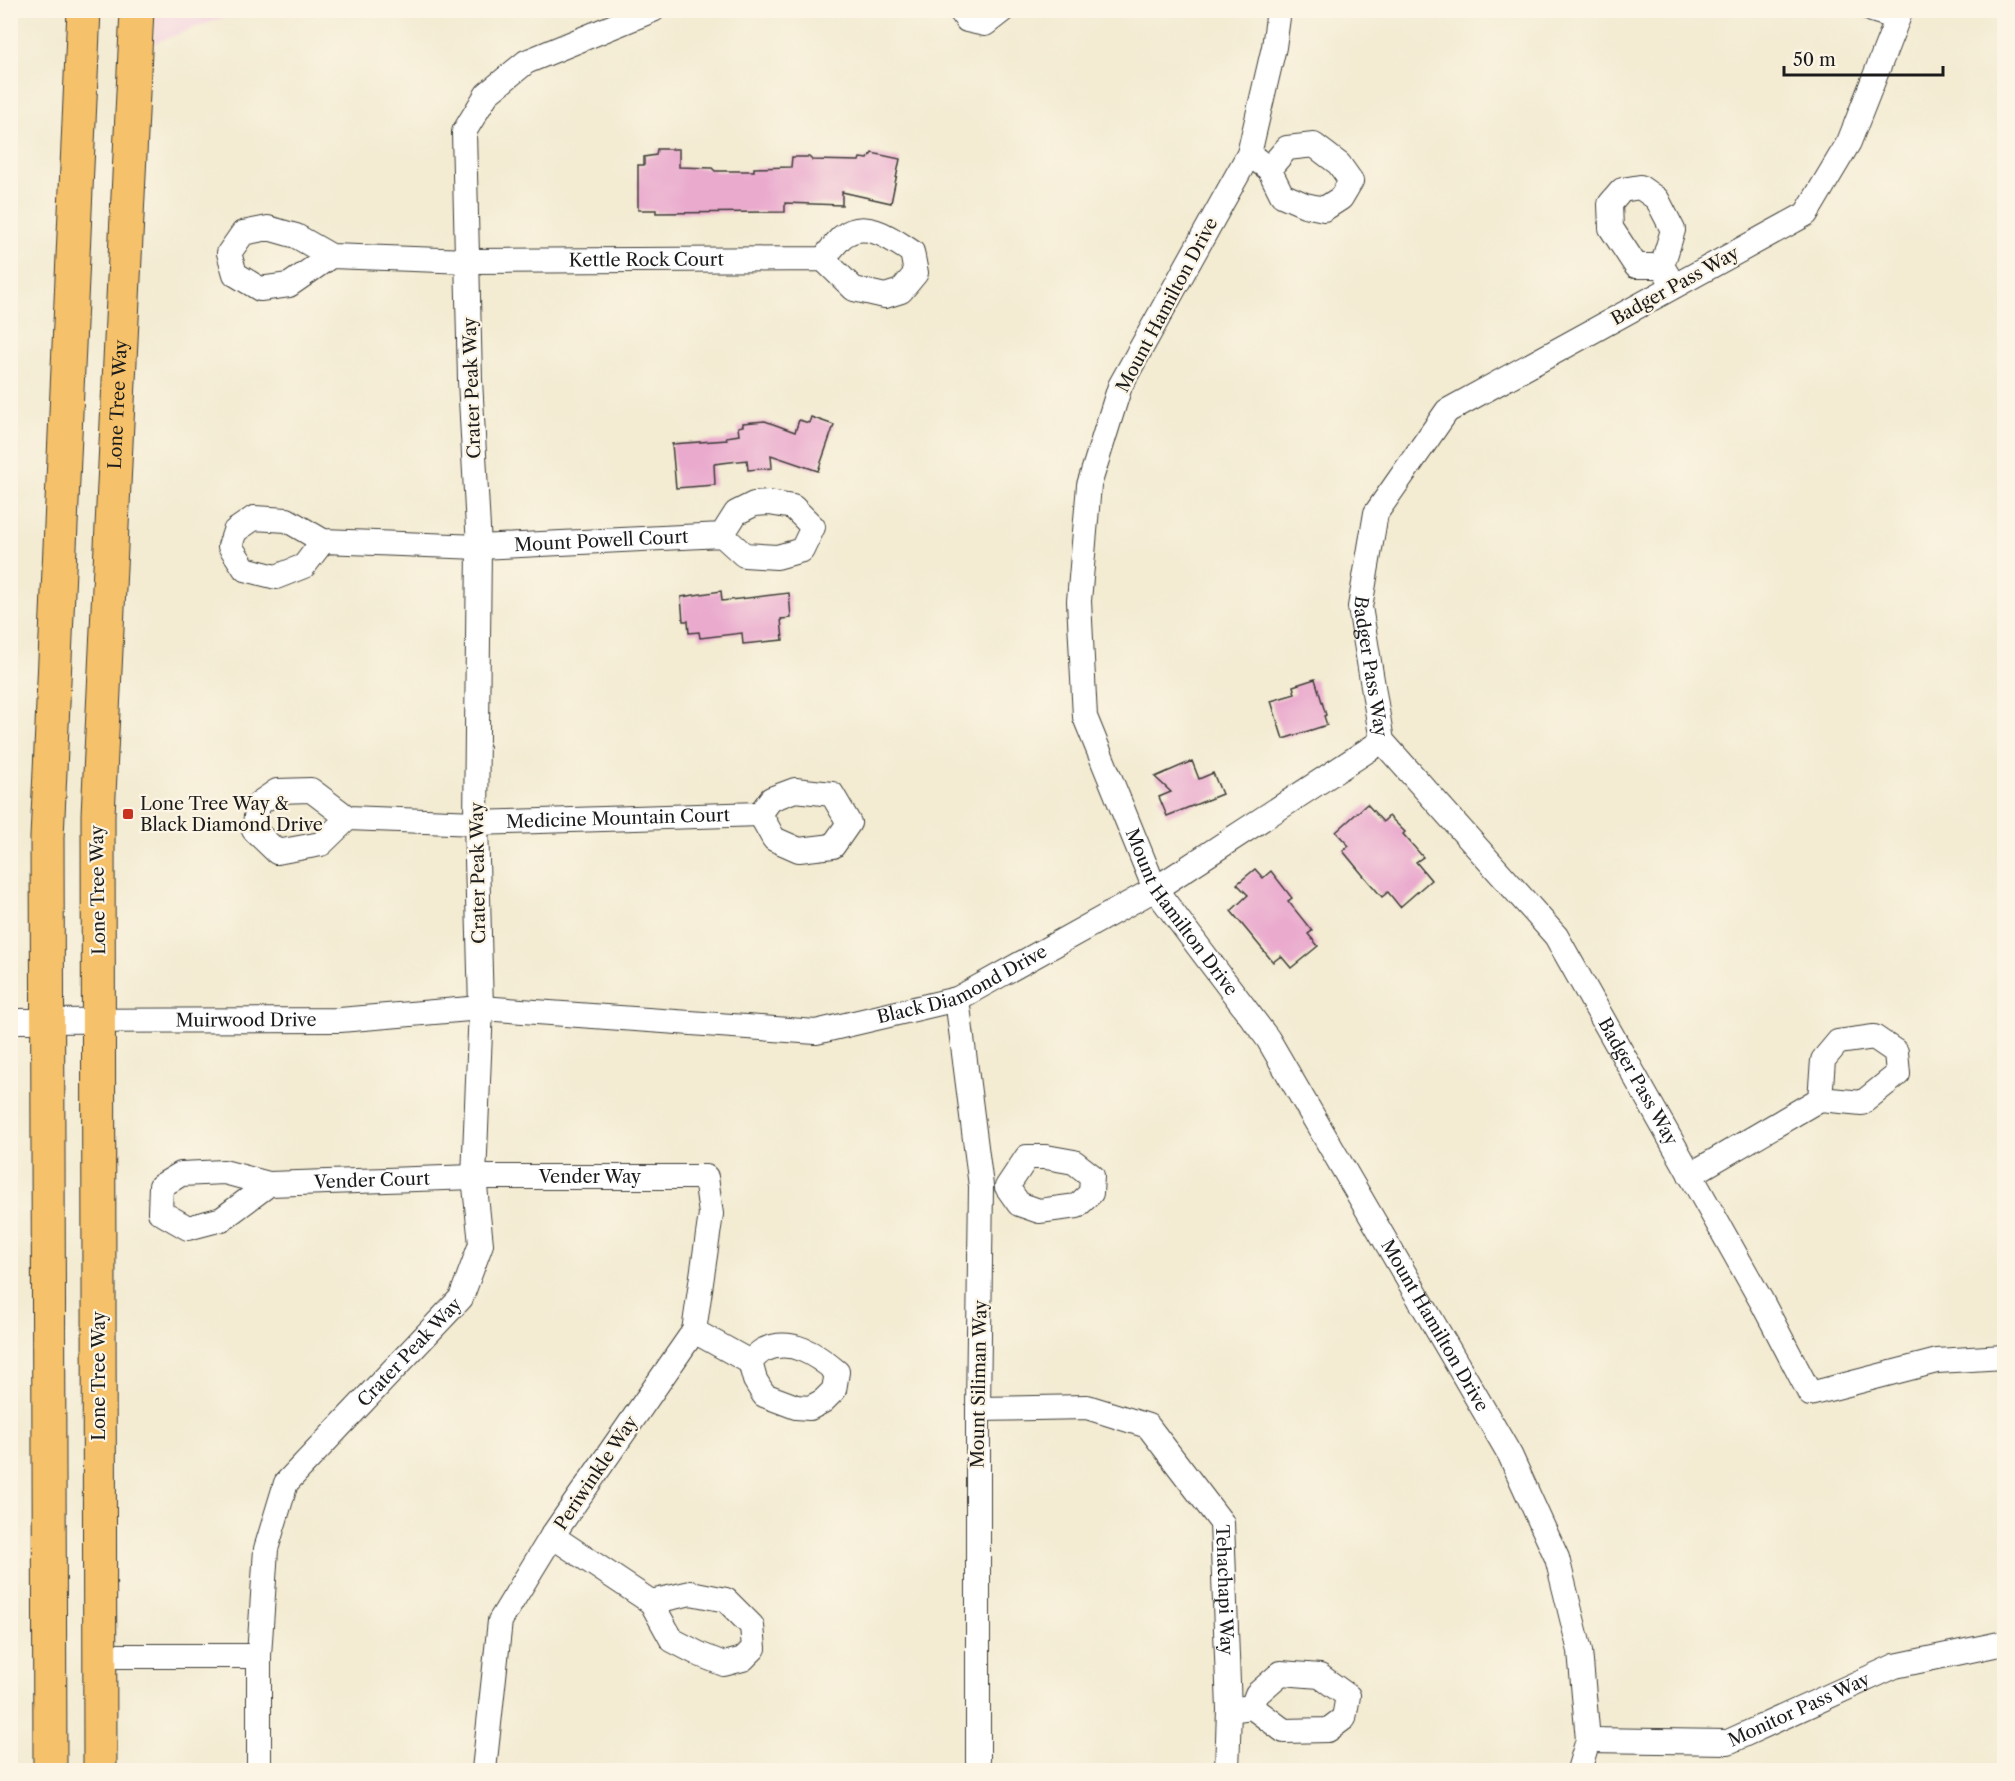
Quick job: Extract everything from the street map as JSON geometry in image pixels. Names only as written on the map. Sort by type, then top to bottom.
[{"type":"main road","points":[[50,1770],[47,838],[84,10]]},
{"type":"main road","name":"Lone Tree Way","points":[[100,1770],[98,815],[137,10]]},
{"type":"street","name":"Crater Peak Way","points":[[259,1770],[259,1656],[266,1549],[286,1483],[461,1298],[481,1244],[474,1177],[482,1008],[476,823],[479,547],[470,381],[464,132],[487,94],[526,62],[653,10]]},
{"type":"street","points":[[960,10],[967,20],[985,24],[1003,10]]},
{"type":"street","name":"Mount Hamilton Drive","points":[[1279,10],[1275,47],[1249,154],[1120,386],[1089,485],[1079,601],[1085,717],[1155,889],[1269,1039],[1510,1455],[1557,1558],[1580,1651],[1588,1740],[1579,1770]]},
{"type":"street","points":[[1872,10],[1900,14]]},
{"type":"street","name":"Badger Pass Way","points":[[1900,14],[1849,142],[1806,214],[1668,276],[1447,411],[1376,513],[1360,607],[1382,741],[1556,936],[1810,1394],[1937,1361],[2004,1357]]},
{"type":"street","points":[[1249,154],[1269,169]]},
{"type":"street","name":"Kettle Rock Court","points":[[331,256],[468,261],[823,259]]},
{"type":"street","name":"Mount Powell Court","points":[[323,541],[479,547],[722,535]]},
{"type":"street","name":"Black Diamond Drive","points":[[482,1008],[816,1032],[957,999],[1155,889],[1382,741]]},
{"type":"street","name":"Medicine Mountain Court","points":[[348,818],[476,823],[760,814]]},
{"type":"street","name":"Mount Siliman Way","points":[[957,999],[981,1186],[978,1409],[978,1770]]},
{"type":"street","name":"Muirwood Drive","points":[[10,1021],[340,1020],[482,1008]]},
{"type":"street","points":[[1690,1175],[1820,1099]]},
{"type":"street","name":"Vender Way","points":[[474,1177],[706,1178]]},
{"type":"street","name":"Vender Court","points":[[269,1184],[474,1177]]},
{"type":"street","name":"Periwinkle Way","points":[[484,1770],[500,1621],[552,1536],[694,1331],[711,1214],[706,1178]]},
{"type":"street","points":[[981,1186],[1007,1187]]},
{"type":"street","points":[[694,1331],[750,1362]]},
{"type":"street","name":"Tehachapi Way","points":[[978,1409],[1087,1407],[1148,1426],[1222,1523],[1240,1709],[1227,1770]]},
{"type":"street","points":[[552,1536],[651,1602]]},
{"type":"street","name":"Monitor Pass Way","points":[[1588,1740],[1728,1742],[1895,1666],[2004,1643]]},
{"type":"street","points":[[99,1656],[259,1656]]},
{"type":"shaded area","points":[[155,10],[240,11],[154,43]]},
{"type":"building","points":[[657,149],[679,149],[679,167],[712,168],[715,171],[754,171],[754,168],[791,167],[792,157],[809,157],[812,160],[859,161],[860,158],[868,159],[872,153],[900,159],[891,203],[842,192],[842,205],[785,203],[785,212],[656,213],[656,210],[638,210],[638,165],[644,165],[644,157],[656,155]]},
{"type":"building","points":[[811,417],[834,425],[818,471],[771,455],[772,468],[748,470],[747,460],[714,464],[715,485],[676,488],[672,444],[727,440],[726,437],[739,435],[738,427],[743,426],[743,423],[765,421],[795,432],[799,420],[809,423]]},
{"type":"building","points":[[721,591],[722,601],[789,593],[791,618],[781,619],[783,640],[743,644],[742,633],[700,638],[699,632],[689,633],[688,621],[683,621],[681,597]]},
{"type":"building","points":[[1315,679],[1327,725],[1283,739],[1271,701],[1295,694],[1293,686]]},
{"type":"building","points":[[1192,761],[1199,779],[1213,773],[1222,794],[1167,816],[1159,797],[1171,792],[1155,777]]},
{"type":"building","points":[[1367,804],[1383,822],[1389,816],[1405,832],[1403,834],[1423,857],[1416,862],[1431,880],[1400,907],[1388,892],[1382,897],[1362,874],[1343,851],[1349,846],[1336,832]]},
{"type":"building","points":[[1255,869],[1263,878],[1271,871],[1292,898],[1288,901],[1312,931],[1308,934],[1318,946],[1291,968],[1281,956],[1273,962],[1231,911],[1248,895],[1237,884]]},
{"type":"place","name":"Lone Tree Way & Black Diamond Drive","points":[[128,814]]}]
